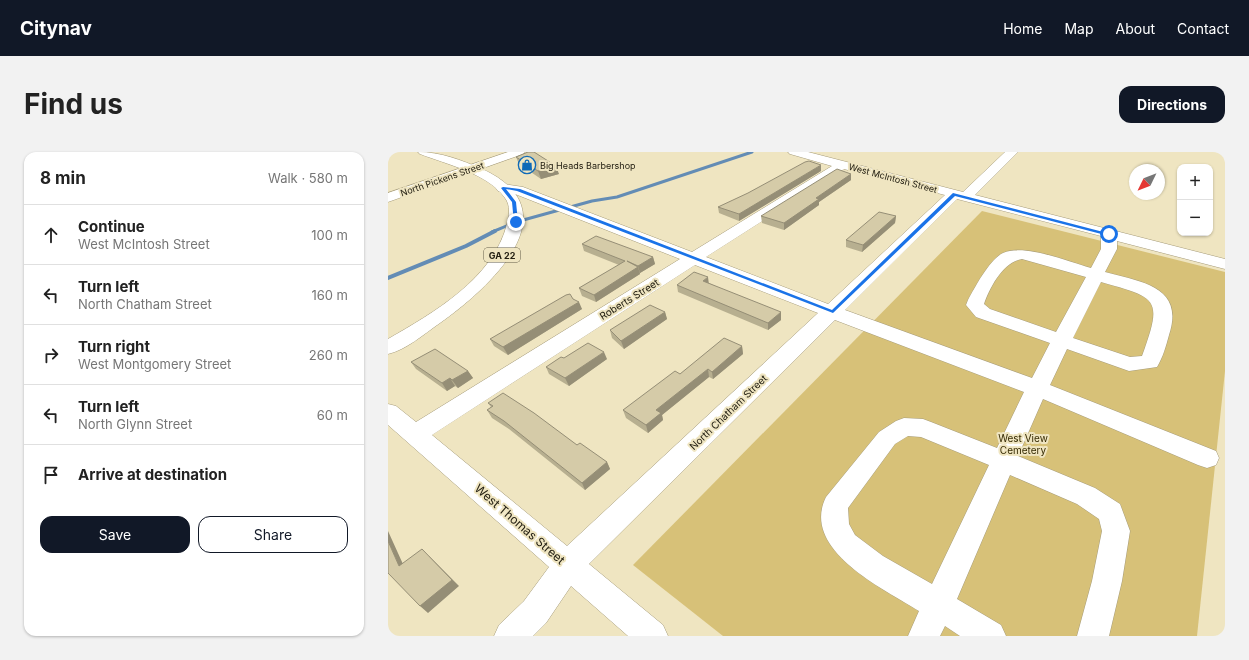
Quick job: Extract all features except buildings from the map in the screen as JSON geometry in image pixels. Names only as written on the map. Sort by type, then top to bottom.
[{"type":"street","name":"GA 22","points":[[388,348],[431,321],[462,297],[482,278],[502,255],[514,230],[516,215],[514,202],[503,188],[495,181],[424,152]]},
{"type":"street","name":"North Pickens Street","points":[[388,198],[520,152]]},
{"type":"street","name":"West McIntosh Street","points":[[794,152],[1225,264]]},
{"type":"street","name":"North Chatham Street","points":[[510,636],[535,612],[568,565],[833,312],[960,196],[1012,152]]},
{"type":"street","name":"Roberts Street","points":[[416,434],[842,164]]},
{"type":"street","points":[[503,188],[518,190],[833,312],[1037,388],[1207,458]]},
{"type":"street","points":[[924,636],[1037,388],[1109,249],[1109,234]]},
{"type":"street","points":[[1022,254],[1139,287],[1158,297],[1164,310],[1161,330],[1150,362],[1129,364],[1062,340],[983,313],[975,305],[977,297],[1003,260],[1010,256],[1022,254]]},
{"type":"street","name":"West Thomas Street","points":[[388,412],[416,434],[652,636]]},
{"type":"street","points":[[990,636],[873,566],[845,544],[835,525],[835,505],[887,438],[904,427],[923,428],[1004,461],[1086,496],[1110,512],[1116,531],[1107,581],[1093,636]]},
{"type":"green space","name":"West View Cemetery","points":[[982,211],[1225,272],[1225,371],[1197,636],[723,636],[633,565]]},
{"type":"waterway","points":[[492,232],[516,222],[592,201],[617,197],[752,152]]},
{"type":"waterway","points":[[388,278],[466,246],[495,231]]},
{"type":"place","name":"Big Heads Barbershop","points":[[527,165]]},
{"type":"route","points":[[516,222],[514,202],[511,196],[503,188],[518,190],[833,312],[954,194],[1109,234]]}]
